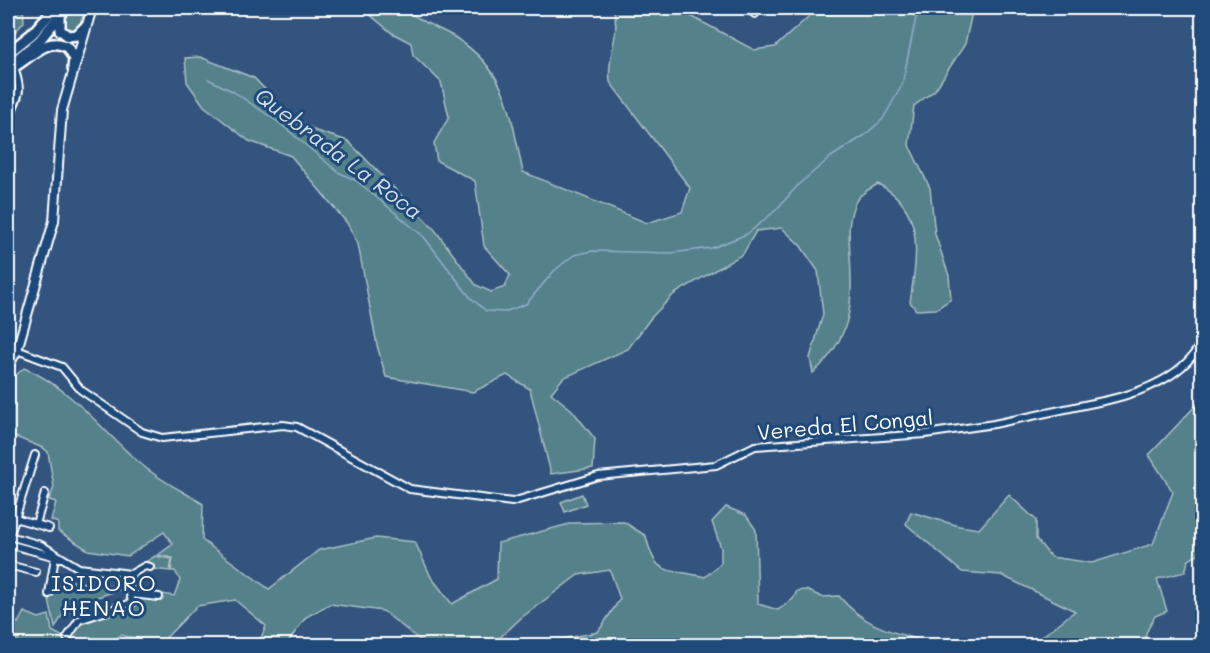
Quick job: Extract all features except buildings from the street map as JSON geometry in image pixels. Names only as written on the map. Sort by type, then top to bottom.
[{"type":"highway","points":[[61,10],[58,25],[63,34],[77,35],[84,28]]},
{"type":"highway","points":[[8,53],[61,10]]},
{"type":"highway","points":[[10,66],[39,41],[61,10]]},
{"type":"highway","points":[[10,66],[53,43],[68,48],[74,59],[73,68]]},
{"type":"main road","points":[[8,367],[17,350],[54,221],[58,134],[73,68],[92,8]]},
{"type":"street","points":[[747,8],[755,14]]},
{"type":"street","points":[[8,127],[8,115],[17,99],[19,89],[10,66]]},
{"type":"street","name":"Vereda El Congal","points":[[17,350],[62,367],[81,390],[142,432],[162,438],[283,425],[297,427],[410,489],[512,502],[598,476],[716,465],[755,446],[925,434],[994,424],[1127,396],[1164,379],[1189,361],[1203,340]]},
{"type":"street","points":[[8,540],[35,455]]},
{"type":"street","points":[[36,524],[45,493]]},
{"type":"street","points":[[15,518],[49,528]]},
{"type":"street","points":[[8,540],[63,558]]},
{"type":"street","points":[[8,540],[41,545],[80,568],[131,574],[145,566],[150,567]]},
{"type":"street","points":[[49,594],[55,557]]},
{"type":"street","points":[[8,565],[36,572]]},
{"type":"street","points":[[67,638],[79,620],[132,603],[131,574]]},
{"type":"street","points":[[130,594],[159,597]]},
{"type":"green space","points":[[8,8],[23,8],[24,22],[8,40]]},
{"type":"green space","points":[[71,8],[86,8],[79,27],[74,31],[64,26],[64,18]]},
{"type":"green space","points":[[362,8],[406,8],[474,51],[498,81],[505,97],[523,172],[647,223],[682,212],[690,188],[610,82],[610,62],[616,27],[613,8],[676,8],[754,50],[775,47],[818,8],[973,8],[965,44],[935,90],[914,106],[909,145],[930,188],[935,234],[949,276],[951,299],[936,309],[916,310],[910,302],[916,251],[911,220],[904,206],[893,194],[878,184],[860,196],[853,207],[849,227],[851,290],[847,320],[836,347],[813,373],[810,358],[823,314],[818,271],[800,245],[782,228],[756,231],[743,254],[674,294],[650,319],[628,349],[563,378],[551,393],[572,410],[595,439],[593,468],[551,474],[530,389],[507,375],[473,392],[386,377],[377,345],[358,244],[347,223],[291,156],[249,141],[204,106],[187,82],[185,58],[200,57],[254,78],[290,115],[316,131],[348,141],[435,230],[476,285],[491,292],[505,287],[510,275],[484,246],[475,181],[437,161],[434,143],[449,117],[441,82],[413,55],[411,43],[392,33]]},
{"type":"green space","points":[[24,368],[41,376],[72,398],[148,470],[203,504],[202,540],[269,589],[319,550],[376,538],[415,542],[431,577],[452,604],[497,579],[498,543],[573,523],[624,522],[646,536],[654,559],[659,565],[672,571],[705,577],[721,563],[721,548],[712,522],[726,507],[746,515],[756,530],[758,604],[778,610],[793,599],[797,591],[806,590],[822,597],[839,596],[861,616],[884,629],[938,645],[716,646],[693,643],[672,646],[544,645],[547,642],[598,632],[620,599],[610,570],[578,575],[521,618],[492,645],[426,645],[383,611],[330,604],[306,617],[286,645],[258,645],[266,626],[235,600],[197,606],[160,644],[121,635],[107,645],[29,645],[8,637],[8,607],[11,619],[18,623],[24,612],[39,618],[49,615],[52,631],[65,638],[84,621],[135,604],[134,597],[162,599],[163,594],[174,596],[180,580],[175,571],[171,571],[173,558],[158,555],[173,544],[164,532],[128,556],[88,550],[58,531],[58,523],[51,520],[56,502],[49,500],[54,487],[48,452],[8,434],[8,382]]},
{"type":"green space","points":[[1202,399],[1202,551],[1188,561],[1185,572],[1157,579],[1167,611],[1155,616],[1146,633],[1145,645],[1031,645],[1075,611],[1001,575],[962,572],[906,524],[911,512],[959,526],[979,529],[1009,495],[1036,520],[1036,539],[1051,557],[1092,563],[1153,544],[1173,492],[1149,455]]},
{"type":"green space","points":[[582,494],[586,504],[565,512],[561,502]]},
{"type":"green space","points":[[155,556],[172,559],[170,571],[153,569],[153,565],[144,563]]},
{"type":"green space","points":[[71,581],[125,588],[73,605],[75,615],[66,609],[55,628],[49,600],[52,585],[69,587]]},
{"type":"waterway","name":"Quebrada La Roca","points":[[208,79],[234,92],[278,122],[338,172],[357,181],[424,237],[470,297],[486,311],[504,312],[526,304],[555,270],[574,255],[592,251],[671,253],[712,248],[747,234],[776,210],[799,184],[883,119],[902,85],[918,8]]},
{"type":"district","name":"ISIDORO HENAO","points":[[104,594]]}]
